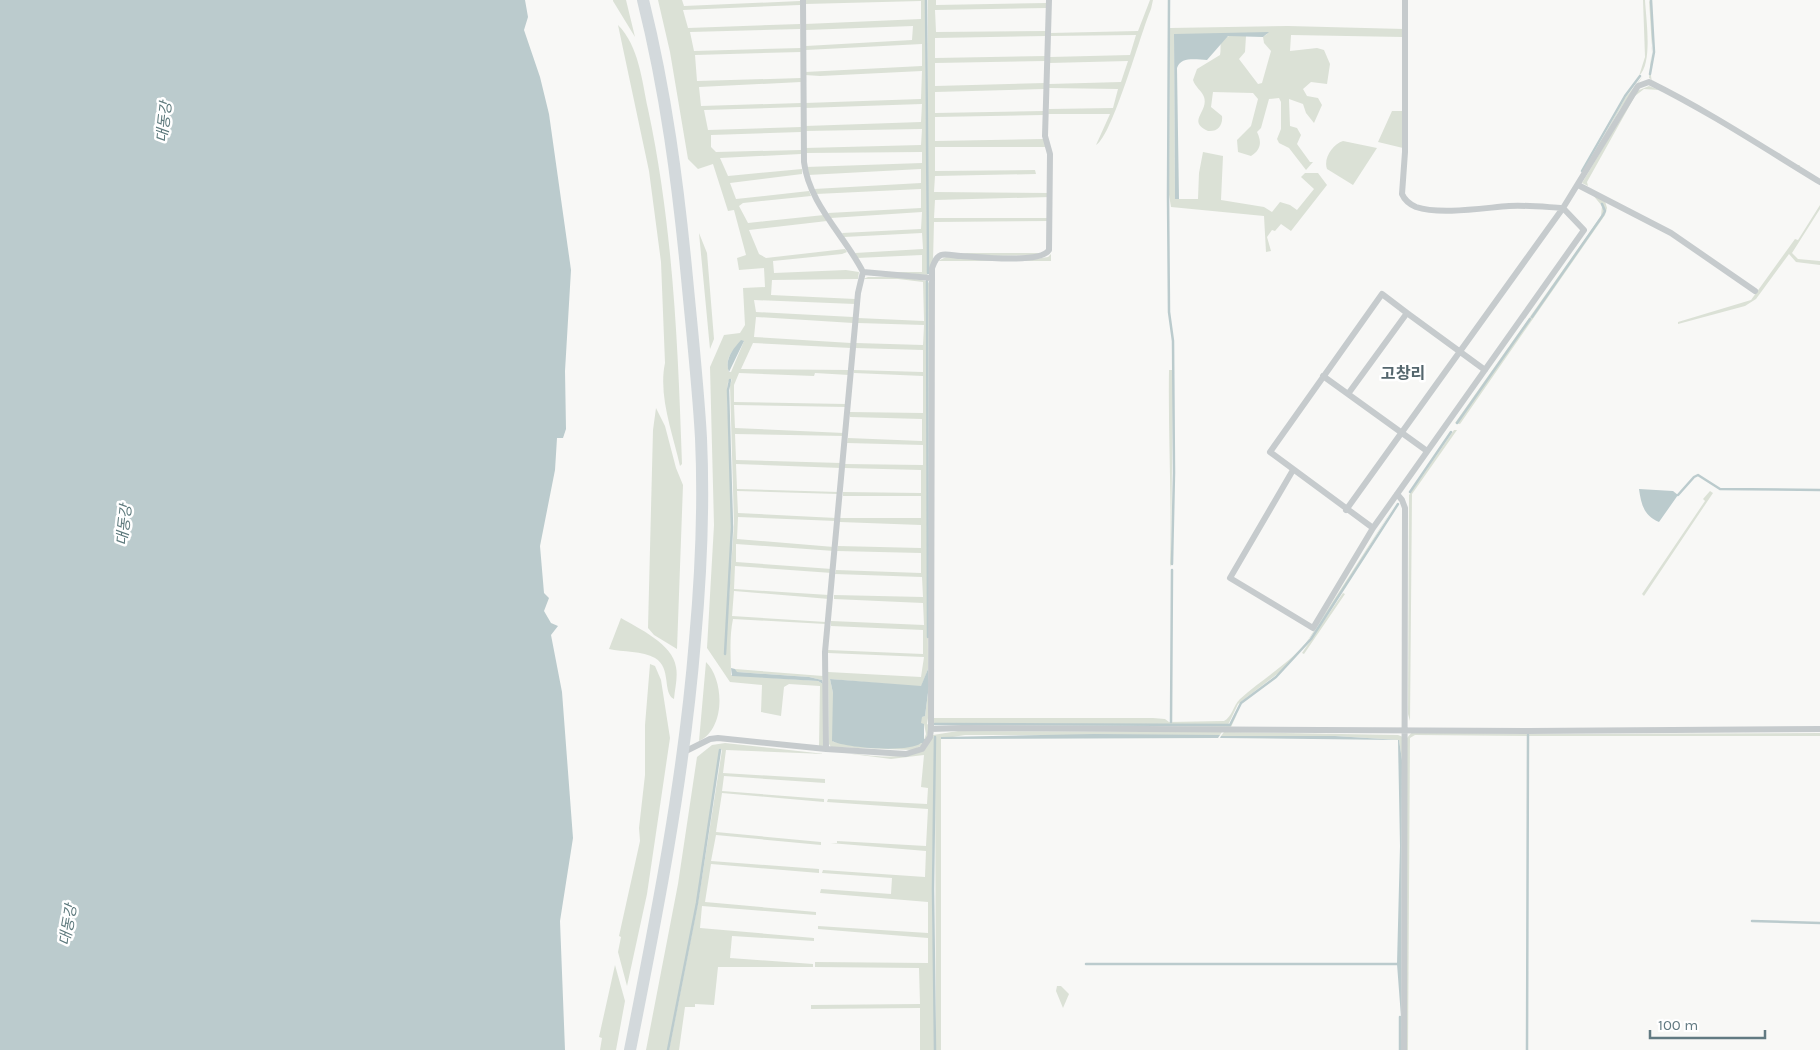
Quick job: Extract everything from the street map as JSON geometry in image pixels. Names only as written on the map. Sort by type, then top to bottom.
[{"type":"highway","points":[[630,1050],[658,910],[682,753],[695,642],[699,583],[701,438],[684,242],[667,108],[643,0]]},
{"type":"street","points":[[803,0],[804,162],[806,176],[821,205],[863,272],[858,293],[826,652],[826,749]]},
{"type":"street","points":[[682,753],[710,739],[718,738],[826,749],[906,754],[922,749],[930,737],[931,278],[934,262],[943,255],[1004,258],[1038,257],[1043,256],[1049,250],[1050,154],[1045,136],[1049,0]]},
{"type":"street","points":[[1293,470],[1230,578],[1313,628],[1373,528],[1396,494],[1584,230],[1563,208],[1511,206],[1471,210],[1425,209],[1405,200],[1402,186],[1405,152],[1405,0]]},
{"type":"street","points":[[1346,510],[1563,208],[1631,94],[1638,86],[1649,82],[1702,110],[1820,182]]},
{"type":"street","points":[[1578,185],[1671,233],[1755,291]]},
{"type":"street","points":[[863,272],[931,278]]},
{"type":"street","points":[[1373,528],[1346,510],[1270,452],[1323,376],[1382,294],[1485,370]]},
{"type":"street","points":[[1348,394],[1406,313]]},
{"type":"street","points":[[1323,376],[1427,451]]},
{"type":"street","points":[[1396,494],[1402,500],[1405,508],[1404,1050]]},
{"type":"street","points":[[931,729],[1047,727],[1406,730],[1820,729]]},
{"type":"shaded area","points":[[626,0],[635,37],[613,1]]},
{"type":"shaded area","points":[[658,0],[682,0],[684,6],[800,1],[800,5],[683,10],[688,28],[800,24],[800,29],[690,32],[694,51],[801,48],[801,52],[695,55],[697,81],[801,78],[801,82],[699,87],[701,106],[801,103],[801,107],[704,110],[708,130],[801,127],[801,132],[711,135],[711,147],[716,152],[801,150],[801,154],[720,158],[728,176],[802,169],[802,174],[730,183],[736,199],[809,191],[811,196],[743,203],[739,206],[748,223],[824,215],[827,221],[749,230],[759,254],[766,258],[845,249],[847,252],[842,254],[773,261],[774,273],[846,270],[859,272],[858,279],[772,280],[771,295],[855,299],[855,304],[754,300],[756,312],[853,317],[853,323],[756,317],[754,337],[851,343],[851,348],[753,343],[741,369],[849,370],[849,375],[815,373],[814,376],[739,373],[734,385],[734,402],[846,404],[846,407],[734,405],[735,428],[844,433],[844,436],[735,434],[736,460],[841,463],[841,468],[736,464],[737,489],[839,492],[838,494],[737,491],[738,513],[836,518],[836,521],[738,517],[737,539],[834,547],[834,551],[736,544],[736,562],[832,569],[832,573],[735,566],[734,589],[829,595],[829,599],[734,591],[732,616],[826,622],[826,624],[733,619],[731,640],[731,675],[818,681],[823,684],[824,745],[821,747],[819,746],[820,686],[789,684],[784,687],[781,716],[761,712],[762,685],[730,682],[707,648],[714,525],[710,367],[724,335],[740,333],[745,325],[743,288],[765,287],[764,268],[739,270],[737,258],[746,255],[734,210],[728,211],[713,164],[698,169],[688,159],[670,52]],"holes":[[[744,341],[731,372],[729,372],[728,362],[730,354]],[[732,379],[730,385],[734,524],[725,656],[732,527],[727,390],[728,382]]]},
{"type":"shaded area","points":[[805,0],[925,0],[927,273],[928,0],[936,0],[936,5],[1047,3],[1047,8],[935,10],[936,32],[1046,31],[1046,36],[935,38],[935,58],[1046,56],[1045,61],[935,63],[935,86],[1045,83],[1044,89],[935,92],[935,113],[1044,111],[1043,115],[935,117],[935,141],[1044,139],[1046,147],[935,147],[935,171],[1035,170],[1036,174],[935,176],[934,192],[1050,193],[1050,197],[935,200],[934,218],[1049,218],[1049,221],[934,222],[933,261],[927,275],[889,272],[922,272],[922,255],[857,258],[855,253],[923,249],[922,233],[844,237],[842,233],[921,229],[922,212],[831,218],[828,213],[921,208],[921,189],[816,194],[814,189],[921,183],[921,169],[808,175],[806,167],[922,163],[922,152],[806,153],[805,148],[921,145],[922,129],[805,131],[805,126],[921,122],[922,104],[805,108],[805,103],[921,99],[922,71],[820,76],[805,75],[805,72],[922,66],[922,44],[806,50],[806,46],[912,40],[913,26],[806,30],[805,24],[921,19],[921,1],[805,4]]},
{"type":"shaded area","points":[[1150,0],[1153,0],[1151,9],[1118,105],[1103,138],[1096,145],[1110,114],[1048,114],[1049,109],[1113,108],[1118,89],[1049,88],[1049,84],[1121,82],[1128,61],[1049,63],[1050,57],[1130,55],[1136,35],[1050,36],[1050,33],[1138,31]]},
{"type":"shaded area","points":[[1643,0],[1645,0],[1647,51],[1646,61],[1639,76],[1645,57]]},
{"type":"shaded area","points":[[1649,0],[1652,17],[1652,46]]},
{"type":"shaded area","points":[[618,25],[631,43],[639,64],[663,197],[669,241],[679,375],[682,464],[680,466],[667,415],[663,389],[665,363],[661,262],[649,171]]},
{"type":"shaded area","points":[[1288,26],[1404,29],[1403,37],[1291,35],[1290,51],[1317,48],[1324,50],[1330,64],[1327,84],[1311,82],[1303,89],[1307,96],[1318,98],[1322,105],[1314,123],[1306,113],[1303,104],[1289,99],[1290,126],[1297,128],[1301,135],[1297,144],[1310,162],[1313,162],[1306,170],[1289,148],[1279,143],[1277,139],[1281,129],[1281,102],[1279,98],[1269,99],[1261,128],[1257,132],[1260,146],[1251,156],[1238,152],[1237,140],[1251,126],[1258,99],[1253,93],[1213,92],[1211,107],[1222,116],[1221,125],[1215,130],[1208,131],[1199,124],[1198,120],[1205,102],[1203,95],[1193,80],[1197,69],[1220,55],[1221,42],[1225,37],[1246,36],[1245,52],[1239,59],[1258,84],[1262,83],[1271,51],[1264,43],[1263,37],[1267,34],[1174,34],[1175,199],[1198,199],[1199,173],[1203,152],[1223,156],[1221,200],[1264,207],[1272,212],[1280,202],[1290,205],[1297,210],[1314,189],[1301,177],[1305,173],[1318,173],[1327,185],[1291,231],[1281,224],[1275,231],[1272,230],[1267,237],[1271,251],[1266,252],[1264,216],[1171,207],[1169,195],[1170,28]]},
{"type":"shaded area","points":[[1652,52],[1651,76],[1652,80],[1649,78]]},
{"type":"shaded area","points":[[1643,76],[1619,111],[1577,183],[1625,98]]},
{"type":"shaded area","points":[[1649,86],[1659,90],[1644,89],[1635,96],[1587,182],[1588,186],[1582,183],[1637,91]]},
{"type":"shaded area","points":[[1666,88],[1796,165],[1800,165],[1798,168]]},
{"type":"shaded area","points":[[1392,111],[1403,111],[1403,148],[1378,142]]},
{"type":"shaded area","points":[[1343,141],[1377,148],[1353,185],[1327,169],[1326,165],[1330,152]]},
{"type":"shaded area","points":[[1592,194],[1605,201],[1607,208],[1605,215],[1460,424],[1455,423],[1601,216],[1602,206]]},
{"type":"shaded area","points":[[1820,205],[1820,209],[1792,253],[1798,259],[1820,261],[1820,265],[1796,262],[1789,254],[1756,299],[1745,306],[1678,324],[1678,322],[1751,300],[1795,239],[1798,240]]},
{"type":"shaded area","points":[[699,233],[707,253],[714,339],[710,349]]},
{"type":"shaded area","points":[[955,253],[1042,253],[1044,255],[991,256]]},
{"type":"shaded area","points":[[1051,254],[1051,261],[938,261],[946,257],[1035,259],[1048,257]]},
{"type":"shaded area","points":[[868,277],[901,277],[927,281],[928,669],[921,687],[830,679],[833,693],[833,742],[891,748],[925,744],[913,750],[831,747],[829,744],[828,672],[921,677],[924,657],[828,653],[828,650],[923,654],[923,630],[831,626],[831,621],[924,625],[923,603],[834,599],[834,595],[923,597],[922,577],[835,574],[836,570],[921,573],[921,553],[837,551],[838,546],[921,548],[921,525],[840,522],[840,518],[921,518],[921,496],[843,496],[843,492],[921,493],[921,470],[845,468],[845,464],[923,465],[923,445],[847,443],[848,438],[922,441],[922,419],[850,417],[850,412],[923,413],[923,376],[854,373],[854,370],[923,372],[923,350],[855,348],[856,343],[923,345],[924,325],[858,323],[858,318],[924,321],[923,282],[898,279],[863,279]]},
{"type":"shaded area","points":[[928,282],[929,283],[929,685]]},
{"type":"shaded area","points":[[1169,370],[1173,370],[1171,564],[1170,567],[1171,518]]},
{"type":"shaded area","points":[[656,408],[665,426],[676,468],[683,485],[677,649],[654,635],[648,628],[653,430]]},
{"type":"shaded area","points":[[1454,430],[1457,430],[1412,494],[1410,721],[1408,714],[1409,495]]},
{"type":"shaded area","points":[[1710,491],[1713,493],[1644,596],[1642,594]]},
{"type":"shaded area","points":[[1395,505],[1341,592],[1305,645],[1280,672],[1238,704],[1228,725],[934,723],[933,718],[1153,718],[1165,719],[1169,722],[1224,721],[1229,717],[1240,699],[1291,658],[1306,643]]},
{"type":"shaded area","points":[[1343,593],[1345,594],[1304,654],[1302,653]]},
{"type":"shaded area","points":[[621,618],[654,638],[669,651],[677,671],[674,699],[668,691],[663,668],[655,658],[639,653],[609,649]]},
{"type":"shaded area","points":[[706,662],[717,681],[719,692],[718,716],[708,735],[699,741]]},
{"type":"shaded area","points":[[650,664],[655,666],[661,680],[670,738],[647,894],[627,986],[618,952],[621,937],[619,936],[640,841],[639,828],[645,775],[645,725]]},
{"type":"shaded area","points":[[735,669],[823,676],[822,680],[809,677],[736,672]]},
{"type":"shaded area","points":[[929,685],[927,724],[929,725],[927,740],[924,740],[926,734],[924,724],[921,724],[921,717],[925,716]]},
{"type":"shaded area","points":[[1237,714],[1231,727],[934,725],[1229,726]]},
{"type":"shaded area","points":[[958,731],[1222,732],[1220,735],[965,735],[941,739],[941,1050],[936,1050],[935,737],[932,889],[935,1050],[920,1050],[920,1008],[811,1009],[811,1005],[920,1004],[919,968],[815,967],[815,962],[928,963],[928,938],[818,929],[818,926],[928,933],[928,902],[820,893],[821,889],[891,894],[892,878],[822,873],[823,870],[925,877],[926,851],[830,843],[837,843],[837,841],[926,846],[928,809],[827,802],[828,799],[927,804],[928,788],[921,787],[924,755],[891,759],[844,753],[881,756],[905,755],[926,745],[933,735]]},
{"type":"shaded area","points":[[1224,732],[1398,735],[1403,737],[1402,1050],[1402,760],[1399,740],[1335,736],[1221,736]]},
{"type":"shaded area","points":[[1412,732],[1527,734],[1527,736],[1415,735],[1410,738],[1408,1050],[1405,1050],[1407,738]]},
{"type":"shaded area","points":[[1820,733],[1820,736],[1529,736],[1529,734]]},
{"type":"shaded area","points":[[725,743],[825,754],[726,750],[723,773],[825,779],[825,783],[724,776],[722,791],[824,799],[824,802],[722,793],[716,832],[821,842],[821,845],[716,835],[711,861],[819,869],[819,873],[711,864],[705,902],[816,912],[816,915],[702,906],[700,928],[814,938],[814,941],[732,936],[730,958],[813,964],[813,967],[718,967],[714,1005],[695,1004],[695,1007],[685,1007],[679,1050],[669,1050],[698,903],[722,750],[720,749],[697,903],[668,1050],[646,1050],[678,884],[697,757],[712,745]]},
{"type":"shaded area","points":[[615,965],[625,1001],[616,1050],[600,1050],[602,1038],[599,1037]]},
{"type":"shaded area","points":[[1057,986],[1061,986],[1069,994],[1063,1008],[1056,991]]},
{"type":"water","name":"대동강","points":[[0,0],[525,0],[528,17],[524,30],[540,77],[549,114],[571,270],[565,371],[566,429],[563,438],[557,438],[555,470],[540,546],[544,593],[549,598],[544,611],[551,623],[558,626],[551,635],[562,692],[573,838],[560,921],[565,1050],[0,1050]]},
{"type":"water","points":[[1269,32],[1263,37],[1228,36],[1207,60],[1190,59],[1179,64],[1177,68],[1179,199],[1175,199],[1174,34]]},
{"type":"water","points":[[741,340],[744,341],[729,372],[728,359]]},
{"type":"water","points":[[1639,489],[1673,491],[1678,495],[1659,522],[1644,509]]},
{"type":"water","points":[[731,668],[737,672],[809,677],[822,680],[823,684],[818,681],[732,676]]},
{"type":"water","points":[[928,669],[929,685],[925,716],[922,717],[921,723],[924,724],[924,739],[927,740],[925,744],[921,743],[915,746],[891,749],[850,746],[832,741],[833,693],[830,679],[921,686]]},
{"type":"water","points":[[1094,734],[1220,735],[1218,738],[941,739],[941,737]]},
{"type":"water","points":[[1221,736],[1335,736],[1399,740],[1402,760],[1401,1017],[1397,964],[1400,846],[1398,740],[1220,738]]},
{"type":"waterway","points":[[926,0],[928,273]]},
{"type":"waterway","points":[[1169,0],[1169,312],[1173,341],[1174,473],[1172,564]]},
{"type":"waterway","points":[[1650,74],[1654,52],[1651,0]]},
{"type":"waterway","points":[[1582,171],[1625,96],[1640,76]]},
{"type":"waterway","points":[[1532,317],[1603,215],[1605,211],[1602,204]]},
{"type":"waterway","points":[[927,281],[928,637]]},
{"type":"waterway","points":[[1457,423],[1530,319]]},
{"type":"waterway","points":[[725,654],[732,527],[728,390],[730,380]]},
{"type":"waterway","points":[[1410,492],[1451,432]]},
{"type":"waterway","points":[[1678,495],[1698,475],[1720,489],[1820,490]]},
{"type":"waterway","points":[[935,724],[1230,725],[1241,703],[1276,677],[1311,639],[1398,504]]},
{"type":"waterway","points":[[1171,722],[1172,570]]},
{"type":"waterway","points":[[1527,1050],[1528,735]]},
{"type":"waterway","points":[[935,737],[933,889],[935,1050]]},
{"type":"waterway","points":[[668,1050],[697,903],[720,750]]},
{"type":"waterway","points":[[1752,921],[1820,923]]},
{"type":"waterway","points":[[1086,964],[1397,964]]},
{"type":"waterway","points":[[1400,1017],[1400,1050]]},
{"type":"district","name":"고창리","points":[[1403,373]]}]
